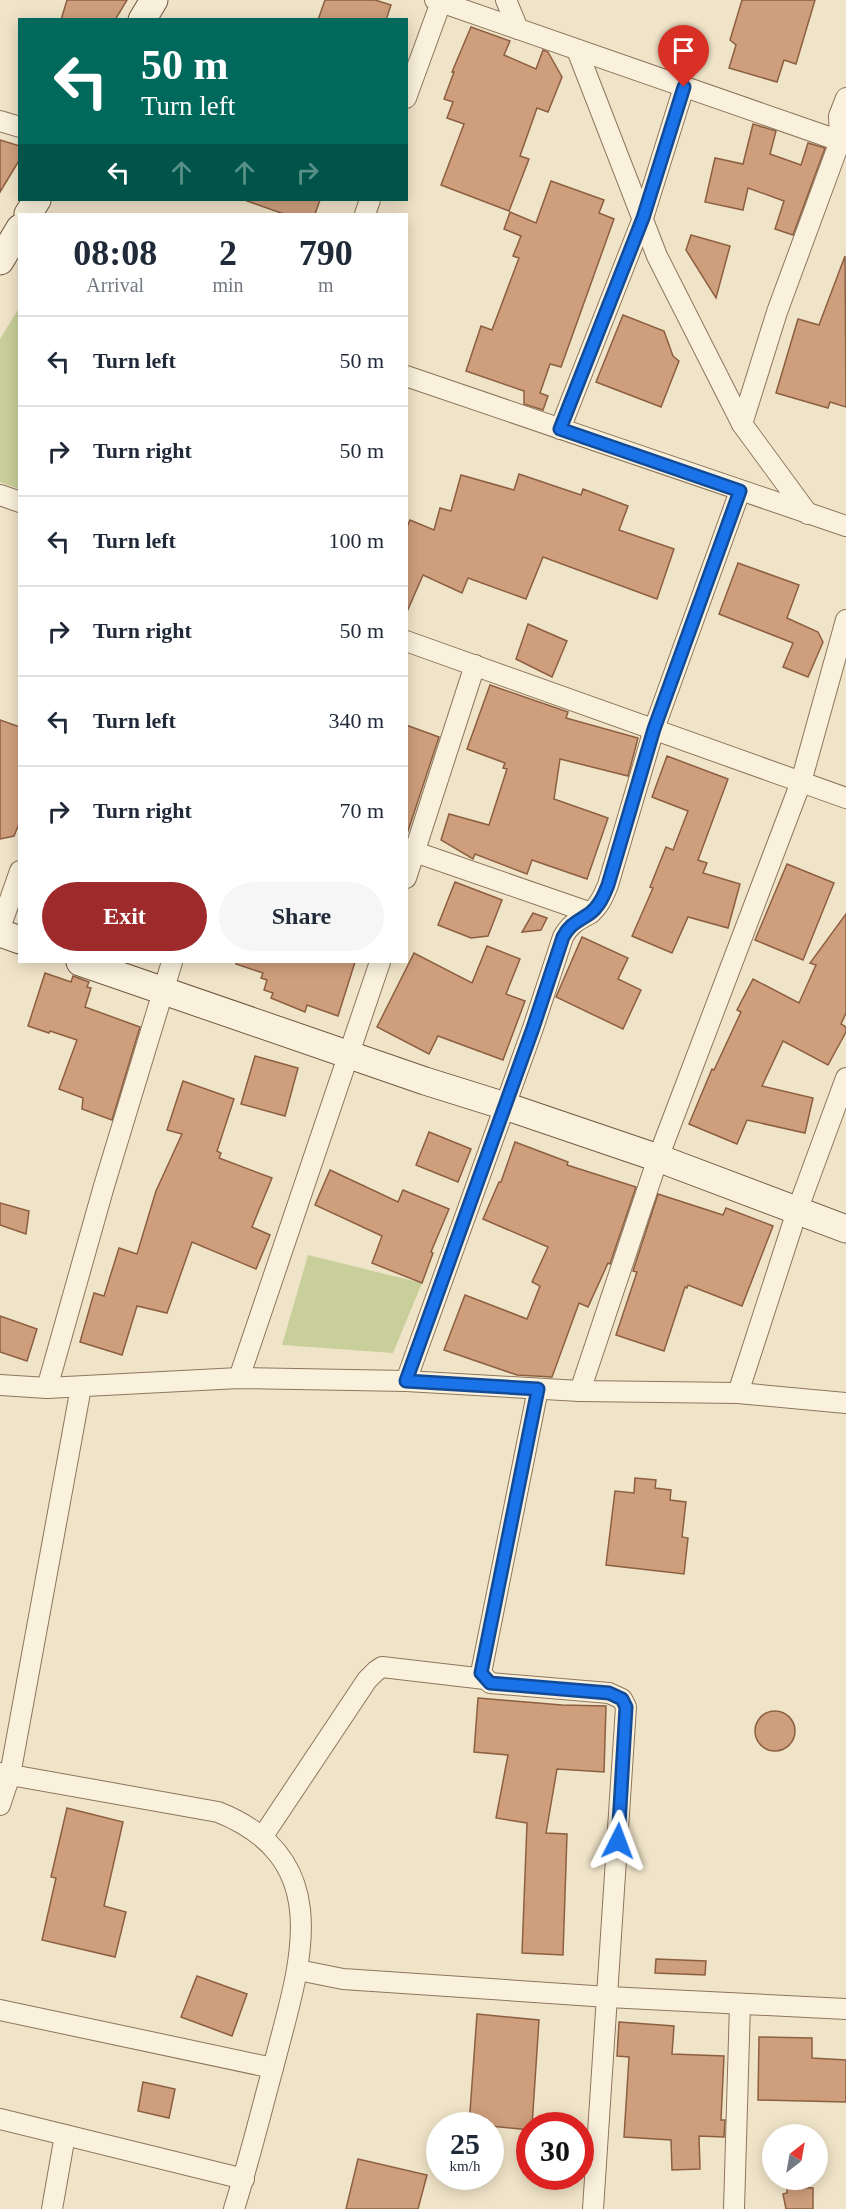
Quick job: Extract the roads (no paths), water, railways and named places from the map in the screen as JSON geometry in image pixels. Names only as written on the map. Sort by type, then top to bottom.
[{"type":"street","points":[[143,18],[153,0]]},
{"type":"street","points":[[506,0],[518,29]]},
{"type":"street","points":[[408,92],[438,1],[843,142]]},
{"type":"street","points":[[577,50],[657,256],[742,424],[808,514]]},
{"type":"street","points":[[560,429],[643,218],[684,87]]},
{"type":"street","points":[[742,424],[777,312],[843,142],[839,116],[846,98]]},
{"type":"street","points":[[0,121],[18,126]]},
{"type":"street","points":[[408,377],[846,526]]},
{"type":"street","points":[[406,1381],[563,937],[569,926],[591,913],[602,899],[608,885],[654,729],[740,491]]},
{"type":"street","points":[[0,495],[18,501]]},
{"type":"street","points":[[580,1391],[658,1158],[801,782],[846,620]]},
{"type":"street","points":[[408,641],[846,798]]},
{"type":"street","points":[[408,872],[475,665]]},
{"type":"street","points":[[415,852],[591,913]]},
{"type":"street","points":[[0,928],[18,877]]},
{"type":"street","points":[[0,933],[18,939]]},
{"type":"street","points":[[83,963],[348,1055],[658,1158],[846,1229]]},
{"type":"street","points":[[47,1388],[161,991],[172,963]]},
{"type":"street","points":[[239,1378],[380,963]]},
{"type":"street","points":[[738,1393],[797,1211],[846,1078]]},
{"type":"street","points":[[0,1385],[47,1388],[239,1378],[406,1381],[580,1391],[738,1393],[846,1403]]},
{"type":"street","points":[[0,1804],[81,1387]]},
{"type":"street","points":[[538,1389],[481,1673],[490,1683],[609,1693],[622,1699],[626,1707],[593,2209]]},
{"type":"street","points":[[263,1836],[367,1680],[376,1671],[382,1668],[485,1679]]},
{"type":"street","points":[[5,1774],[218,1812],[240,1821],[263,1836],[282,1857],[294,1881],[302,1917],[298,1970],[244,2179],[234,2209]]},
{"type":"street","points":[[298,1970],[343,1979],[608,1997],[846,2009]]},
{"type":"street","points":[[734,2209],[740,2004]]},
{"type":"street","points":[[0,2010],[273,2068]]},
{"type":"street","points":[[0,2119],[244,2179]]},
{"type":"street","points":[[52,2209],[65,2135]]}]
